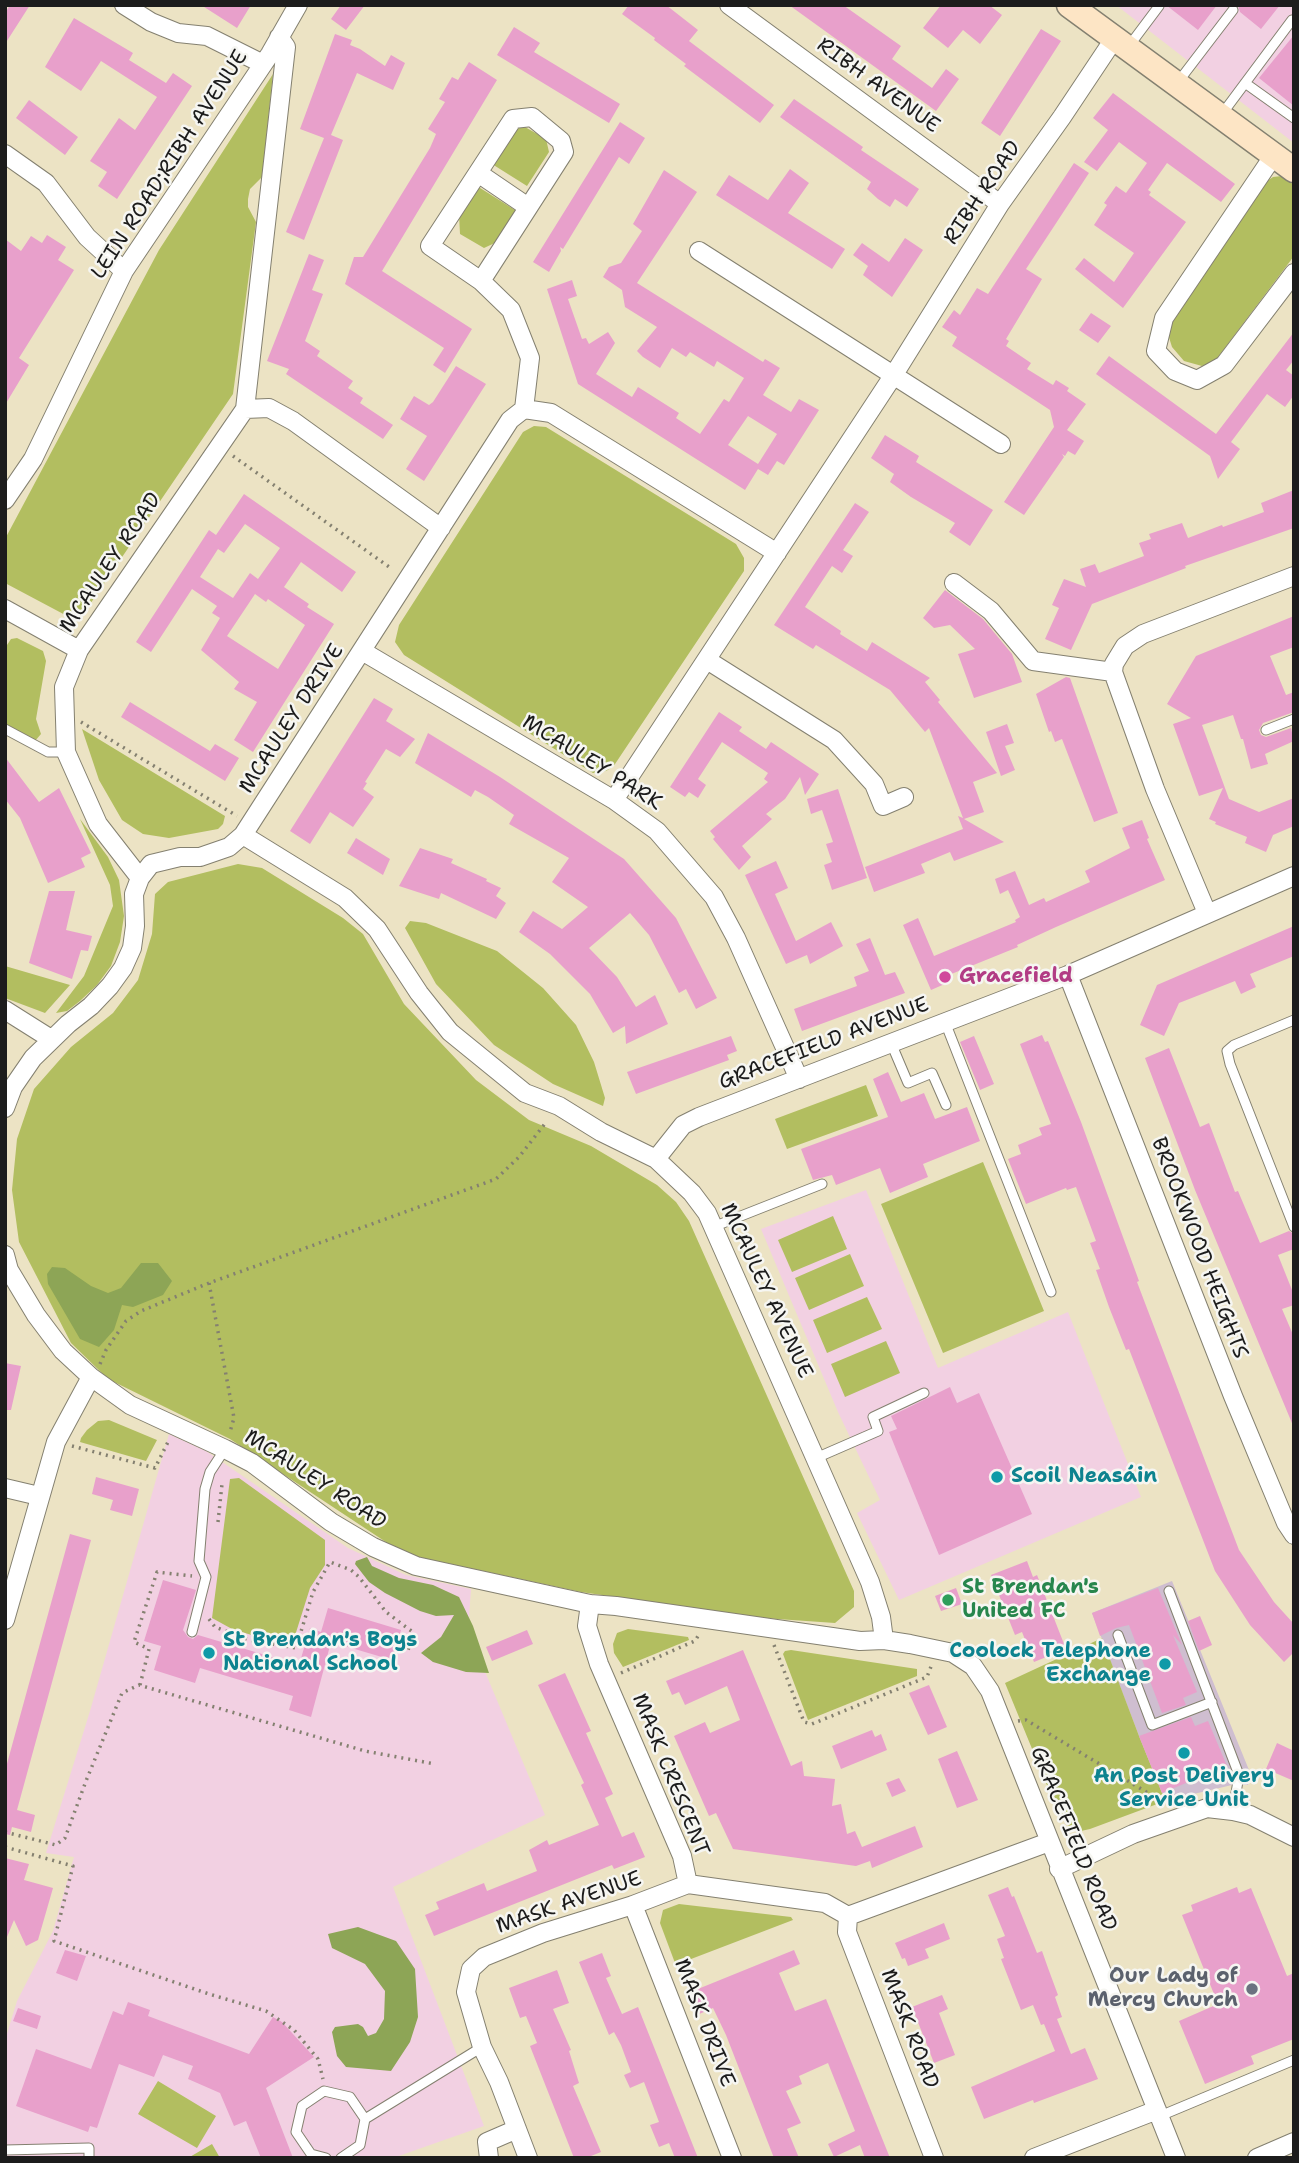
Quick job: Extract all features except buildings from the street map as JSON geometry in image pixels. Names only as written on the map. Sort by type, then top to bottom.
[{"type":"street","points":[[124,5],[151,22],[178,33],[207,36],[263,64]]},
{"type":"street","name":"LEIN ROAD;RIBH AVENUE","points":[[5,500],[33,459],[124,271],[263,64],[298,5]]},
{"type":"street","name":"RIBH AVENUE","points":[[729,5],[1000,204]]},
{"type":"street","points":[[1069,5],[1294,170]]},
{"type":"street","name":"MCAULEY ROAD","points":[[140,878],[98,824],[66,752],[64,687],[79,649],[245,409],[286,47],[279,37]]},
{"type":"street","name":"RIBH ROAD","points":[[614,800],[894,376],[1000,204],[1062,117],[1121,43]]},
{"type":"street","points":[[481,281],[564,152],[561,141],[532,117],[513,119],[430,246],[481,281],[511,310],[530,358],[524,409],[551,413],[776,553]]},
{"type":"street","points":[[5,153],[46,183],[87,237],[124,271]]},
{"type":"street","points":[[1274,155],[1164,318],[1156,351],[1175,371],[1197,380],[1224,365],[1294,274]]},
{"type":"street","points":[[478,173],[528,207]]},
{"type":"street","points":[[699,251],[1001,444]]},
{"type":"street","points":[[245,409],[269,408],[293,421],[441,528]]},
{"type":"street","name":"MCAULEY DRIVE","points":[[140,878],[151,864],[180,857],[200,857],[229,847],[247,830],[510,420],[524,409]]},
{"type":"street","points":[[1207,913],[1155,789],[1113,672],[1114,664],[1125,646],[1143,634],[1294,576]]},
{"type":"street","points":[[954,583],[991,611],[1032,661],[1113,672]]},
{"type":"street","points":[[5,609],[79,649]]},
{"type":"street","name":"MCAULEY PARK","points":[[362,651],[614,800],[657,831],[714,897],[736,938],[799,1079]]},
{"type":"street","points":[[707,660],[834,740],[874,784],[883,806],[904,797]]},
{"type":"street","name":"MCAULEY AVENUE","points":[[247,830],[345,898],[377,929],[419,993],[450,1032],[525,1093],[559,1106],[601,1132],[656,1159],[692,1193],[707,1213],[870,1582],[881,1617],[884,1640]]},
{"type":"street","name":"GRACEFIELD AVENUE","points":[[656,1159],[683,1125],[699,1117],[1068,975],[1294,876]]},
{"type":"street","points":[[5,1108],[13,1087],[33,1058],[51,1039],[91,1006],[123,968],[132,948],[135,926],[134,894],[140,878]]},
{"type":"street","name":"BROOKWOOD HEIGHTS","points":[[1068,975],[1233,1396],[1286,1523],[1294,1535]]},
{"type":"street","points":[[5,1010],[51,1039]]},
{"type":"street","name":"MCAULEY ROAD","points":[[6,1265],[36,1315],[63,1351],[91,1377],[131,1405],[251,1463],[331,1522],[373,1547],[416,1566],[590,1604],[616,1606],[776,1637],[884,1640]]},
{"type":"street","points":[[5,1620],[56,1442],[91,1377]]},
{"type":"street","points":[[5,1488],[39,1496]]},
{"type":"street","name":"MASK CRESCENT","points":[[590,1604],[587,1626],[606,1680],[682,1856],[688,1884],[825,1903],[848,1916]]},
{"type":"street","name":"GRACEFIELD ROAD","points":[[884,1640],[953,1653],[973,1666],[990,1691],[1176,2158]]},
{"type":"street","points":[[1059,1869],[1133,1834],[1207,1808],[1250,1815],[1294,1837]]},
{"type":"street","points":[[848,1916],[1049,1842]]},
{"type":"street","name":"MASK AVENUE","points":[[528,2158],[499,2082],[482,2047],[466,1992],[471,1969],[484,1957],[543,1933],[633,1905],[688,1884]]},
{"type":"street","name":"MASK DRIVE","points":[[633,1905],[732,2158]]},
{"type":"street","name":"MASK ROAD","points":[[848,1916],[847,1932],[934,2158]]},
{"type":"street","points":[[1034,2158],[1158,2113]]},
{"type":"street","points":[[489,2158],[486,2142],[517,2129]]},
{"type":"street","points":[[1257,2158],[1294,2142]]},
{"type":"lane","points":[[1121,43],[1159,6]]},
{"type":"lane","points":[[1177,84],[1233,10]]},
{"type":"lane","points":[[1221,116],[1292,20]]},
{"type":"lane","points":[[1245,83],[1294,118]]},
{"type":"lane","points":[[1266,730],[1294,719]]},
{"type":"lane","points":[[5,729],[48,752],[66,752]]},
{"type":"lane","points":[[1294,1020],[1234,1045],[1227,1051],[1294,1227]]},
{"type":"lane","points":[[945,1023],[1051,1292]]},
{"type":"lane","points":[[891,1043],[908,1083],[932,1073],[946,1105]]},
{"type":"lane","points":[[713,1227],[822,1184]]},
{"type":"lane","points":[[816,1458],[878,1431],[873,1417],[924,1393]]},
{"type":"lane","points":[[192,1632],[206,1577],[199,1561],[205,1489],[210,1472],[226,1449]]},
{"type":"lane","points":[[1170,1591],[1239,1775],[1233,1811]]},
{"type":"lane","points":[[1118,1635],[1152,1725],[1212,1702]]},
{"type":"lane","points":[[365,2119],[482,2047]]},
{"type":"lane","points":[[1158,2113],[1294,2060]]},
{"type":"lane","points":[[326,2158],[311,2154],[296,2132],[302,2106],[326,2091],[350,2097],[365,2119],[360,2145],[341,2158]]},
{"type":"lane","points":[[5,2150],[89,2148],[89,2158]]},
{"type":"path","points":[[219,446],[408,580]]},
{"type":"path","points":[[65,717],[74,718],[247,830]]},
{"type":"path","points":[[91,1377],[126,1321],[141,1311],[209,1283],[496,1179],[520,1157],[559,1106]]},
{"type":"path","points":[[209,1283],[234,1418],[226,1449]]},
{"type":"path","points":[[56,1442],[155,1468],[176,1427]]},
{"type":"path","points":[[218,1525],[222,1482]]},
{"type":"path","points":[[207,1616],[215,1627],[249,1640],[296,1648],[313,1592],[330,1562],[351,1570],[386,1612],[414,1633],[407,1653]]},
{"type":"path","points":[[140,1685],[149,1649],[134,1643],[157,1572],[206,1577]]},
{"type":"path","points":[[606,1680],[695,1642],[700,1633]]},
{"type":"path","points":[[762,1643],[776,1637]]},
{"type":"path","points":[[776,1637],[773,1647],[804,1722],[812,1724],[927,1677],[937,1650]]},
{"type":"path","points":[[5,1832],[56,1845],[65,1838],[122,1693],[140,1685],[365,1751],[435,1764]]},
{"type":"path","points":[[1002,1723],[1026,1720],[1163,1802],[1171,1819]]},
{"type":"path","points":[[5,1847],[73,1866],[54,1941],[266,2011],[295,2030],[318,2059],[326,2091]]},
{"type":"shaded area","points":[[1116,5],[1294,5],[1294,143]]},
{"type":"shaded area","points":[[866,1190],[938,1368],[1068,1312],[1141,1497],[899,1600],[857,1513],[880,1500],[838,1412],[761,1229]]},
{"type":"shaded area","points":[[169,1434],[206,1451],[348,1548],[406,1575],[471,1589],[468,1631],[545,1815],[393,1887],[484,2126],[393,2158],[5,2158],[5,2040],[17,2001],[53,1931],[74,1857],[46,1853],[90,1711]]},
{"type":"shaded area","points":[[1172,1581],[1249,1770],[1248,1785],[1232,1785],[1168,1800],[1162,1793],[1092,1613]]},
{"type":"green space","points":[[273,74],[262,177],[250,189],[248,199],[248,207],[256,222],[233,394],[84,613],[69,617],[5,583],[5,539],[159,250]]},
{"type":"green space","points":[[525,127],[546,139],[549,152],[527,186],[492,164],[515,129]]},
{"type":"green space","points":[[1282,176],[1294,185],[1294,256],[1215,361],[1202,366],[1184,361],[1172,347],[1167,331],[1175,314],[1264,183],[1273,177]]},
{"type":"green space","points":[[477,186],[518,212],[499,241],[484,248],[460,234],[459,215]]},
{"type":"green space","points":[[534,426],[546,427],[736,544],[744,558],[744,571],[613,767],[606,771],[593,773],[404,655],[395,642],[399,625],[523,432]]},
{"type":"green space","points":[[17,638],[43,651],[46,661],[36,719],[41,734],[35,741],[5,724],[5,648],[11,639]]},
{"type":"green space","points":[[82,729],[225,816],[223,824],[218,829],[169,838],[143,834],[122,820],[99,780]]},
{"type":"green space","points":[[80,819],[108,857],[119,880],[124,916],[120,942],[111,966],[97,985],[80,1001],[67,1011],[56,1013],[84,976],[113,906],[110,885]]},
{"type":"green space","points":[[238,864],[262,868],[343,918],[363,934],[404,1004],[476,1080],[529,1120],[591,1146],[657,1185],[676,1202],[689,1221],[854,1591],[854,1607],[835,1623],[763,1618],[581,1592],[404,1554],[230,1439],[108,1379],[71,1343],[19,1242],[12,1190],[17,1139],[34,1089],[71,1047],[113,1013],[138,980],[152,934],[155,894],[168,882]]},
{"type":"green space","points":[[410,921],[426,923],[497,951],[543,988],[576,1025],[594,1062],[605,1098],[603,1106],[553,1084],[494,1045],[436,984],[405,928]]},
{"type":"green space","points":[[5,966],[70,985],[45,1013],[5,998]]},
{"type":"green space","points":[[866,1085],[878,1116],[787,1149],[775,1119]]},
{"type":"green space","points":[[983,1162],[1044,1311],[943,1353],[881,1204]]},
{"type":"green space","points":[[833,1216],[847,1249],[792,1272],[778,1240]]},
{"type":"green space","points":[[850,1254],[864,1286],[809,1310],[795,1278]]},
{"type":"green space","points":[[141,1263],[158,1263],[172,1281],[163,1295],[133,1307],[122,1305],[114,1330],[99,1347],[80,1339],[48,1284],[47,1274],[52,1267],[65,1268],[91,1286],[108,1293],[121,1288]]},
{"type":"green space","points":[[867,1297],[882,1329],[827,1353],[813,1320]]},
{"type":"green space","points":[[886,1341],[900,1373],[845,1397],[831,1364]]},
{"type":"green space","points":[[109,1420],[157,1440],[146,1461],[80,1442],[87,1430],[98,1421]]},
{"type":"green space","points":[[239,1478],[325,1540],[325,1565],[310,1588],[293,1642],[258,1637],[232,1629],[212,1618],[230,1479]]},
{"type":"green space","points":[[367,1557],[372,1566],[399,1578],[433,1585],[459,1597],[473,1626],[489,1673],[466,1672],[433,1662],[421,1653],[441,1637],[454,1615],[436,1616],[420,1611],[385,1593],[369,1582],[355,1564]]},
{"type":"green space","points":[[628,1629],[688,1637],[689,1640],[623,1667],[614,1653],[613,1644],[617,1633]]},
{"type":"green space","points":[[1102,1638],[1162,1793],[1168,1800],[1081,1831],[1069,1826],[1058,1812],[1005,1683]]},
{"type":"green space","points":[[791,1650],[917,1669],[917,1676],[808,1720],[783,1654]]},
{"type":"green space","points":[[679,1904],[791,1917],[793,1920],[678,1964],[675,1963],[660,1923],[663,1910]]},
{"type":"green space","points":[[358,1927],[396,1941],[415,1969],[418,2017],[410,2042],[391,2071],[346,2067],[337,2056],[332,2032],[335,2027],[358,2024],[368,2036],[376,2033],[384,2019],[385,1991],[365,1964],[332,1948],[328,1934]]},
{"type":"green space","points":[[158,2081],[216,2116],[197,2148],[138,2114]]},
{"type":"green space","points":[[212,2144],[220,2158],[188,2158]]},
{"type":"place","name":"Gracefield","points":[[945,977]]},
{"type":"place","name":"Scoil Neasáin","points":[[997,1477]]},
{"type":"place","name":"St Brendan's United FC","points":[[948,1600]]},
{"type":"place","name":"St Brendan's Boys National School","points":[[209,1653]]},
{"type":"place","name":"Coolock Telephone Exchange","points":[[1165,1664]]},
{"type":"place","name":"An Post Delivery Service Unit","points":[[1184,1753]]},
{"type":"place","name":"Our Lady of Mercy Church","points":[[1252,1989]]}]
